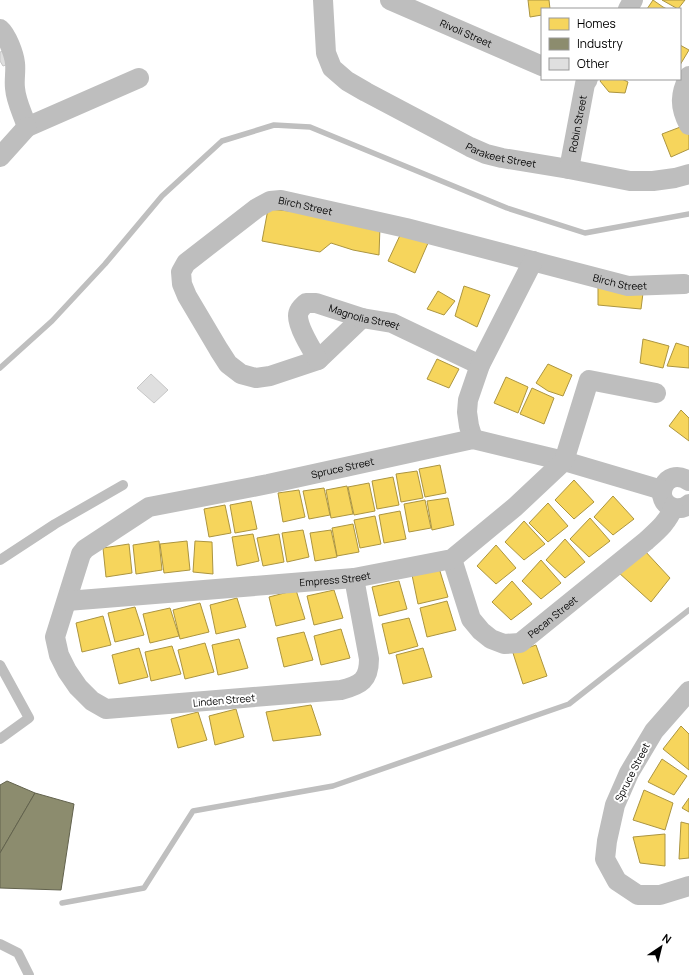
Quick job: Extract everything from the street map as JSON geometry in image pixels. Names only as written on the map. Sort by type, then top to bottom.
[{"type":"street","name":"Parakeet Street","points":[[323,0],[326,53],[332,68],[347,81],[366,92],[486,154],[630,181],[653,181],[676,178],[689,174]]},
{"type":"street","name":"Rivoli Street","points":[[390,0],[541,66]]},
{"type":"street","points":[[0,29],[4,32],[10,45],[15,63],[14,87],[18,106],[27,127]]},
{"type":"street","points":[[689,76],[681,99],[683,111],[689,125]]},
{"type":"street","points":[[0,157],[27,127],[139,78]]},
{"type":"street","name":"Robin Street","points":[[569,169],[582,81]]},
{"type":"street","name":"Birch Street","points":[[362,318],[318,360],[270,376],[256,378],[241,374],[228,364],[187,296],[182,284],[181,272],[186,263],[257,208],[270,201],[281,200],[406,228],[628,286],[684,284]]},
{"type":"street","points":[[474,439],[468,426],[468,400],[480,365],[533,261]]},
{"type":"street","name":"Magnolia Street","points":[[318,360],[308,344],[298,317],[300,309],[306,303],[316,303],[362,318],[392,323],[480,365]]},
{"type":"street","points":[[564,461],[589,380],[656,393]]},
{"type":"street","name":"Spruce Street","points":[[67,601],[78,561],[85,549],[150,507],[268,484],[474,439],[564,461],[662,490]]},
{"type":"street","name":"Empress Street","points":[[67,601],[354,578],[452,559],[515,507],[564,461]]},
{"type":"street","points":[[681,506],[666,504],[663,498],[662,490],[664,484],[670,479],[677,477],[684,478],[689,481]]},
{"type":"street","name":"Pecan Street","points":[[452,559],[471,619],[481,631],[491,639],[504,644],[520,642],[646,541],[659,530],[670,516],[681,506]]},
{"type":"street","name":"Linden Street","points":[[67,601],[56,637],[58,654],[67,671],[78,687],[92,701],[106,709],[132,708],[341,690],[354,687],[365,679],[369,670],[369,659],[354,578]]},
{"type":"street","name":"Spruce Street","points":[[689,691],[654,731],[629,773],[615,806],[607,841],[605,859],[617,881],[638,895],[660,895],[689,886]]},
{"type":"lane","points":[[0,560],[55,524],[123,485]]},
{"type":"lane","points":[[0,665],[30,718],[0,739]]},
{"type":"lane","points":[[0,944],[18,952],[29,975]]},
{"type":"building: Homes","points":[[528,0],[549,0],[550,8],[541,8],[541,15],[530,17]]},
{"type":"building: Homes","points":[[653,0],[665,8],[648,8]]},
{"type":"building: Homes","points":[[662,0],[685,0],[679,8]]},
{"type":"building: Homes","points":[[681,46],[689,50],[681,63]]},
{"type":"building: Homes","points":[[624,80],[628,82],[625,93],[609,92],[600,81]]},
{"type":"building: Homes","points":[[683,126],[689,135],[689,149],[671,157],[662,134]]},
{"type":"building: Homes","points":[[268,209],[300,212],[380,226],[379,255],[353,250],[331,243],[320,252],[262,241]]},
{"type":"building: Homes","points":[[402,231],[428,243],[415,273],[388,261]]},
{"type":"building: Homes","points":[[598,284],[643,293],[641,309],[598,305]]},
{"type":"building: Homes","points":[[464,286],[490,295],[477,327],[455,316]]},
{"type":"building: Homes","points":[[438,291],[455,301],[444,315],[427,309]]},
{"type":"building: Homes","points":[[643,339],[669,346],[663,368],[640,363]]},
{"type":"building: Homes","points":[[676,343],[689,347],[689,368],[667,366]]},
{"type":"building: Homes","points":[[437,359],[459,369],[449,388],[427,379]]},
{"type":"building: Homes","points":[[548,364],[572,375],[563,396],[548,391],[536,383]]},
{"type":"building: Homes","points":[[506,377],[528,387],[518,413],[494,403]]},
{"type":"building: Homes","points":[[532,388],[554,398],[544,424],[520,414]]},
{"type":"building: Homes","points":[[681,410],[689,418],[689,441],[669,426]]},
{"type":"building: Homes","points":[[440,465],[446,493],[425,497],[419,469]]},
{"type":"building: Homes","points":[[417,471],[423,498],[401,502],[396,474]]},
{"type":"building: Homes","points":[[393,477],[399,505],[377,509],[372,481]]},
{"type":"building: Homes","points":[[574,480],[594,502],[574,519],[555,500]]},
{"type":"building: Homes","points":[[369,483],[375,511],[354,515],[348,487]]},
{"type":"building: Homes","points":[[347,486],[353,514],[331,518],[326,490]]},
{"type":"building: Homes","points":[[324,488],[330,515],[309,519],[303,491]]},
{"type":"building: Homes","points":[[299,490],[305,517],[283,522],[278,493]]},
{"type":"building: Homes","points":[[613,496],[634,519],[613,535],[594,517]]},
{"type":"building: Homes","points":[[448,498],[454,525],[432,530],[427,501]]},
{"type":"building: Homes","points":[[425,500],[431,528],[409,532],[404,504]]},
{"type":"building: Homes","points":[[251,501],[257,529],[235,533],[230,505]]},
{"type":"building: Homes","points":[[548,503],[568,526],[548,542],[529,523]]},
{"type":"building: Homes","points":[[225,505],[231,533],[209,537],[204,509]]},
{"type":"building: Homes","points":[[400,511],[406,539],[384,543],[379,515]]},
{"type":"building: Homes","points":[[375,516],[381,544],[360,548],[354,520]]},
{"type":"building: Homes","points":[[590,518],[610,541],[589,557],[570,539]]},
{"type":"building: Homes","points":[[524,521],[545,544],[524,560],[505,542]]},
{"type":"building: Homes","points":[[353,524],[359,552],[337,556],[332,528]]},
{"type":"building: Homes","points":[[303,530],[309,557],[287,562],[282,533]]},
{"type":"building: Homes","points":[[331,530],[337,557],[315,561],[310,533]]},
{"type":"building: Homes","points":[[253,534],[259,561],[237,566],[232,537]]},
{"type":"building: Homes","points":[[279,534],[284,562],[263,566],[257,538]]},
{"type":"building: Homes","points":[[565,539],[585,562],[565,578],[546,560]]},
{"type":"building: Homes","points":[[159,541],[162,570],[136,574],[133,545]]},
{"type":"building: Homes","points":[[187,541],[190,570],[164,573],[160,544]]},
{"type":"building: Homes","points":[[195,541],[212,542],[213,574],[193,572]]},
{"type":"building: Homes","points":[[129,544],[132,573],[106,577],[103,548]]},
{"type":"building: Homes","points":[[496,545],[516,568],[496,584],[477,566]]},
{"type":"building: Homes","points":[[644,550],[670,578],[651,602],[618,572]]},
{"type":"building: Homes","points":[[541,560],[561,583],[541,599],[522,581]]},
{"type":"building: Homes","points":[[439,568],[448,597],[418,604],[412,575]]},
{"type":"building: Homes","points":[[399,581],[407,609],[379,616],[372,587]]},
{"type":"building: Homes","points":[[512,581],[532,604],[511,620],[492,602]]},
{"type":"building: Homes","points":[[296,590],[305,619],[276,626],[269,597]]},
{"type":"building: Homes","points":[[334,590],[343,618],[314,625],[307,596]]},
{"type":"building: Homes","points":[[237,598],[246,627],[216,634],[210,605]]},
{"type":"building: Homes","points":[[447,601],[456,630],[427,637],[420,608]]},
{"type":"building: Homes","points":[[200,603],[209,632],[180,639],[173,610]]},
{"type":"building: Homes","points":[[135,607],[144,635],[115,642],[108,613]]},
{"type":"building: Homes","points":[[170,608],[179,636],[150,643],[143,614]]},
{"type":"building: Homes","points":[[103,616],[111,645],[82,652],[76,623]]},
{"type":"building: Homes","points":[[409,618],[418,646],[389,654],[382,624]]},
{"type":"building: Homes","points":[[341,629],[350,658],[321,665],[314,636]]},
{"type":"building: Homes","points":[[304,632],[313,660],[284,667],[277,638]]},
{"type":"building: Homes","points":[[239,639],[248,668],[218,675],[212,645]]},
{"type":"building: Homes","points":[[205,643],[214,672],[185,679],[178,650]]},
{"type":"building: Homes","points":[[536,645],[547,676],[523,684],[513,653]]},
{"type":"building: Homes","points":[[172,646],[181,674],[151,681],[145,652]]},
{"type":"building: Homes","points":[[139,648],[148,677],[119,684],[112,655]]},
{"type":"building: Homes","points":[[423,648],[432,677],[403,684],[396,655]]},
{"type":"building: Homes","points":[[311,705],[321,735],[273,741],[266,712]]},
{"type":"building: Homes","points":[[236,709],[244,737],[215,745],[209,716]]},
{"type":"building: Homes","points":[[198,712],[207,740],[178,748],[171,719]]},
{"type":"building: Homes","points":[[681,726],[689,734],[689,770],[663,749]]},
{"type":"building: Homes","points":[[662,759],[687,776],[674,795],[648,782]]},
{"type":"building: Homes","points":[[644,790],[673,803],[665,830],[633,820]]},
{"type":"building: Homes","points":[[689,798],[689,812],[682,808]]},
{"type":"building: Homes","points":[[681,822],[689,824],[689,858],[679,859]]},
{"type":"building: Homes","points":[[665,834],[665,866],[640,863],[633,837]]},
{"type":"building: Industry","points":[[7,781],[35,793],[0,853],[0,785]]},
{"type":"building: Industry","points":[[35,793],[74,804],[61,890],[0,888],[0,853]]},
{"type":"building: Other","points":[[7,50],[11,63],[3,66],[0,61],[0,52]]},
{"type":"building: Other","points":[[151,374],[168,390],[154,403],[137,388]]},
{"type":"waterway","points":[[0,368],[52,321],[105,264],[162,196],[222,141],[274,125],[310,127],[507,208],[585,233],[689,214]]},
{"type":"waterway","points":[[62,903],[144,888],[193,811],[333,786],[569,704],[689,610]]}]
